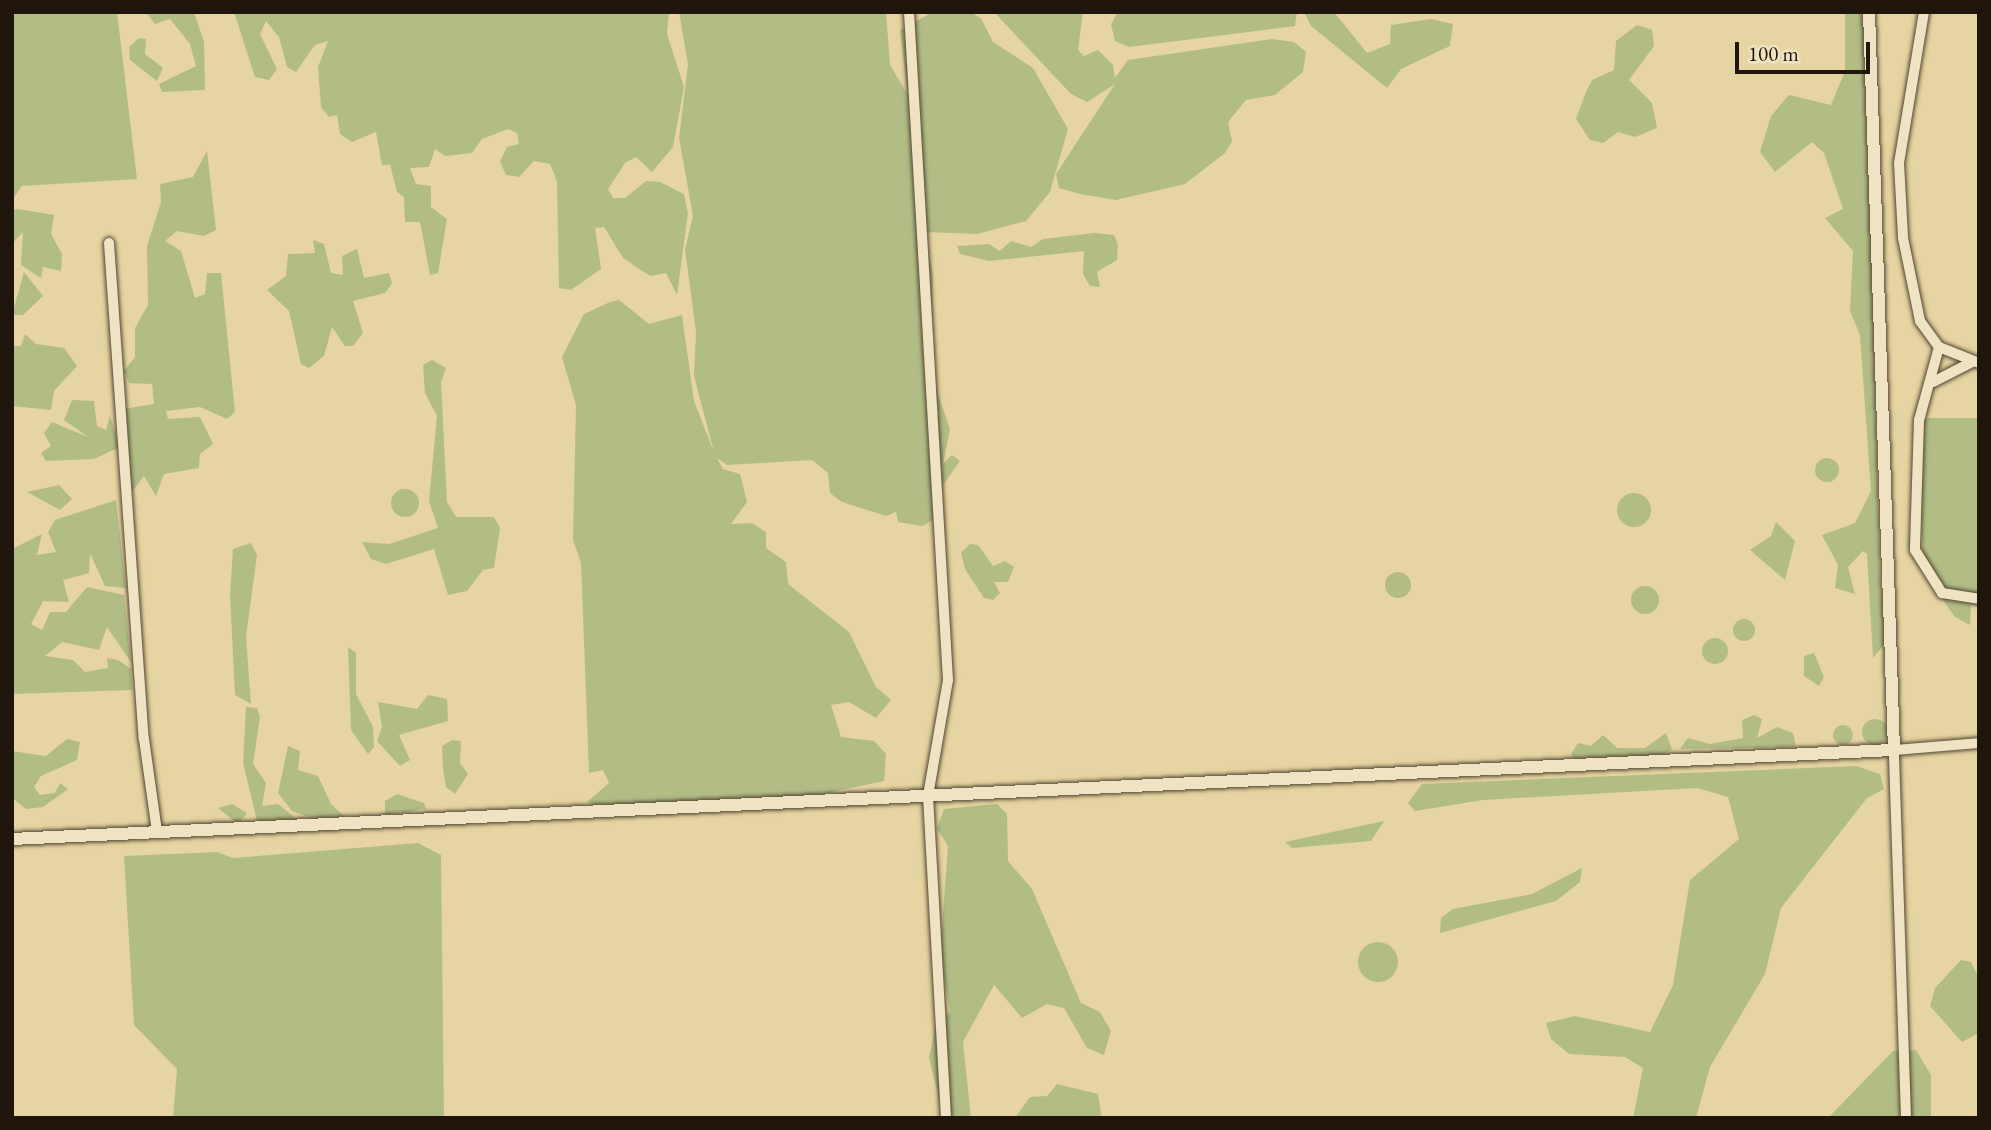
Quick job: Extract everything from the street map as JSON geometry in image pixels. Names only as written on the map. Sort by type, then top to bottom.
[{"type":"street","points":[[908,12],[948,680],[928,796],[946,1118]]},
{"type":"street","points":[[1869,12],[1906,1118]]},
{"type":"street","points":[[1924,12],[1899,163],[1911,285],[1920,321],[1939,347],[1975,362]]},
{"type":"street","points":[[109,243],[144,739],[156,832]]},
{"type":"street","points":[[1939,347],[1933,382],[1919,420],[1915,550],[1942,593],[1979,599]]},
{"type":"street","points":[[1933,382],[1975,362]]},
{"type":"street","points":[[12,839],[1894,750],[1979,743]]},
{"type":"green space","points":[[12,12],[117,12],[137,179],[22,186],[12,200]]},
{"type":"green space","points":[[146,12],[194,12],[204,42],[205,90],[162,92],[159,84],[196,66],[190,44],[170,19],[155,24]]},
{"type":"green space","points":[[234,12],[669,12],[667,34],[684,87],[673,147],[652,172],[636,157],[625,163],[608,189],[613,198],[625,198],[646,181],[660,182],[684,194],[688,213],[677,295],[666,273],[650,276],[623,258],[604,227],[595,228],[601,269],[571,290],[559,288],[557,181],[550,164],[534,161],[519,177],[506,175],[500,161],[507,147],[519,144],[517,133],[508,129],[482,139],[472,153],[445,156],[435,149],[429,167],[410,168],[416,184],[431,186],[431,207],[447,219],[438,273],[430,275],[420,222],[405,222],[404,197],[397,192],[390,165],[382,165],[376,132],[352,142],[340,134],[337,115],[329,117],[321,107],[318,67],[328,41],[315,45],[296,72],[287,67],[279,37],[266,21],[260,34],[277,69],[269,80],[255,77]]},
{"type":"green space","points":[[679,12],[886,12],[890,65],[908,95],[900,30],[933,12],[970,12],[981,18],[993,42],[1033,68],[1068,129],[1050,192],[1026,221],[977,234],[925,232],[933,275],[931,374],[950,429],[943,464],[952,455],[960,461],[943,485],[939,517],[922,526],[898,522],[896,512],[886,516],[842,502],[830,493],[828,473],[812,460],[727,465],[717,458],[723,469],[740,474],[747,502],[731,524],[752,523],[766,532],[766,548],[786,562],[788,584],[849,632],[876,687],[891,700],[876,718],[849,702],[831,705],[841,737],[874,741],[886,754],[884,781],[818,795],[598,807],[587,802],[609,783],[603,770],[589,773],[581,563],[573,540],[576,405],[562,357],[584,314],[610,302],[619,300],[649,324],[682,315],[694,401],[714,452],[694,376],[696,332],[685,249],[693,216],[679,138],[688,64]]},
{"type":"green space","points":[[994,12],[1083,12],[1078,50],[1084,56],[1098,50],[1113,65],[1115,78],[1128,60],[1272,39],[1294,42],[1306,52],[1303,72],[1275,95],[1246,100],[1228,122],[1232,141],[1225,153],[1185,184],[1116,200],[1080,194],[1059,188],[1056,174],[1115,84],[1087,102],[1071,94]]},
{"type":"green space","points":[[1118,12],[1297,12],[1295,26],[1129,47],[1115,41],[1111,24]]},
{"type":"green space","points":[[1304,12],[1334,12],[1367,53],[1390,44],[1391,25],[1431,19],[1453,24],[1450,46],[1401,69],[1387,88],[1311,26]]},
{"type":"green space","points":[[1845,12],[1861,12],[1866,42],[1880,581],[1888,640],[1873,658],[1867,554],[1863,551],[1848,567],[1855,594],[1835,588],[1838,565],[1822,535],[1855,523],[1871,491],[1860,335],[1850,311],[1853,251],[1825,218],[1843,209],[1824,153],[1812,142],[1775,172],[1760,152],[1771,116],[1789,95],[1831,105],[1845,71]]},
{"type":"green space","points":[[1637,25],[1652,30],[1654,46],[1629,80],[1652,103],[1657,128],[1635,137],[1618,132],[1603,143],[1590,140],[1576,119],[1586,92],[1592,80],[1614,70],[1616,41]]},
{"type":"green space","points":[[139,38],[146,39],[145,54],[163,68],[157,81],[130,60],[129,47]]},
{"type":"green space","points":[[207,151],[216,230],[204,236],[177,231],[165,241],[181,251],[195,298],[205,294],[207,273],[221,273],[235,412],[227,419],[200,407],[166,411],[168,419],[200,417],[213,444],[200,454],[199,468],[164,474],[156,496],[144,476],[132,492],[123,409],[154,404],[152,384],[129,383],[124,371],[135,357],[135,328],[148,305],[147,246],[161,202],[160,184],[193,177]]},
{"type":"green space","points":[[12,210],[54,215],[51,234],[62,254],[61,271],[43,267],[41,278],[21,265],[23,232],[12,244]]},
{"type":"green space","points":[[1094,233],[1114,235],[1118,245],[1117,260],[1097,272],[1100,287],[1090,286],[1083,274],[1084,251],[989,261],[960,254],[957,246],[989,244],[1000,251],[1011,241],[1031,247],[1043,239]]},
{"type":"green space","points":[[313,240],[324,244],[331,273],[343,275],[342,256],[357,249],[364,278],[389,273],[392,283],[385,293],[353,301],[363,333],[353,346],[345,346],[332,327],[324,356],[309,368],[301,364],[289,311],[267,290],[286,276],[288,254],[315,253]]},
{"type":"green space","points":[[24,272],[43,296],[23,315],[12,315]]},
{"type":"green space","points":[[25,334],[36,344],[64,348],[77,366],[54,391],[51,410],[12,406],[12,346],[21,346]]},
{"type":"green space","points":[[432,360],[446,368],[441,382],[447,502],[456,517],[494,517],[500,528],[494,568],[483,570],[467,591],[448,595],[434,549],[386,564],[371,559],[362,542],[389,544],[438,528],[429,501],[437,416],[425,393],[423,365]]},
{"type":"green space","points":[[72,400],[94,401],[97,426],[106,430],[110,416],[120,447],[94,459],[46,461],[41,453],[51,446],[44,433],[52,422],[88,437],[64,420]]},
{"type":"green space","points":[[1928,418],[1979,418],[1979,607],[1971,604],[1970,625],[1955,617],[1924,574],[1917,427]]},
{"type":"green space","points":[[1827,458],[1836,461],[1839,470],[1836,479],[1827,482],[1818,479],[1815,470],[1818,461]]},
{"type":"green space","points":[[59,485],[72,499],[60,510],[27,492]]},
{"type":"green space","points":[[405,489],[415,493],[419,503],[415,513],[405,517],[395,513],[391,503],[395,493]]},
{"type":"green space","points":[[1634,493],[1646,498],[1651,510],[1646,522],[1634,527],[1622,522],[1617,510],[1622,498]]},
{"type":"green space","points":[[116,500],[126,588],[105,586],[90,553],[89,573],[63,580],[69,602],[43,601],[31,624],[42,630],[50,612],[66,612],[87,587],[124,595],[131,662],[107,627],[99,650],[62,642],[45,656],[73,660],[85,672],[108,668],[107,658],[118,660],[131,669],[132,690],[12,694],[12,549],[42,534],[37,555],[56,552],[48,532],[55,520]]},
{"type":"green space","points":[[1776,522],[1795,541],[1785,580],[1750,550],[1771,536]]},
{"type":"green space","points":[[251,543],[257,555],[246,637],[251,704],[235,695],[230,595],[233,549]]},
{"type":"green space","points":[[970,544],[978,545],[993,566],[1005,561],[1014,567],[1008,582],[994,582],[1000,593],[993,600],[984,598],[965,569],[961,553]]},
{"type":"green space","points":[[1398,572],[1407,576],[1411,585],[1407,594],[1398,598],[1389,594],[1385,585],[1389,576]]},
{"type":"green space","points":[[1645,586],[1655,590],[1659,600],[1655,610],[1645,614],[1635,610],[1631,600],[1635,590]]},
{"type":"green space","points":[[1744,619],[1752,622],[1755,630],[1752,638],[1744,641],[1736,638],[1733,630],[1736,622]]},
{"type":"green space","points":[[1715,638],[1724,642],[1728,651],[1724,660],[1715,664],[1706,660],[1702,651],[1706,642]]},
{"type":"green space","points":[[348,647],[356,653],[356,694],[373,727],[374,747],[368,754],[351,730]]},
{"type":"green space","points":[[1814,653],[1824,677],[1819,686],[1804,676],[1804,656]]},
{"type":"green space","points":[[428,695],[447,699],[448,721],[399,735],[410,760],[400,766],[377,741],[382,727],[378,702],[417,709]]},
{"type":"green space","points":[[246,707],[257,708],[260,717],[253,764],[266,783],[262,806],[278,804],[298,820],[257,821],[243,763]]},
{"type":"green space","points":[[1754,715],[1762,719],[1757,738],[1777,727],[1793,733],[1796,747],[1680,749],[1688,738],[1710,744],[1743,738],[1742,720]]},
{"type":"green space","points":[[1875,719],[1884,723],[1888,732],[1884,741],[1875,745],[1866,741],[1862,732],[1866,723]]},
{"type":"green space","points":[[1843,725],[1850,728],[1853,735],[1850,742],[1843,745],[1836,742],[1833,735],[1836,728]]},
{"type":"green space","points":[[1666,733],[1672,749],[1660,758],[1575,760],[1571,754],[1578,743],[1591,746],[1603,735],[1617,748],[1645,748]]},
{"type":"green space","points":[[67,739],[80,742],[77,760],[41,776],[34,787],[40,795],[55,793],[60,783],[68,789],[43,807],[26,809],[12,798],[12,751],[46,756]]},
{"type":"green space","points":[[452,740],[461,741],[460,763],[468,774],[455,794],[446,787],[443,769],[442,746]]},
{"type":"green space","points":[[288,746],[300,751],[298,770],[318,776],[331,804],[349,821],[340,828],[326,832],[322,822],[292,811],[278,793]]},
{"type":"green space","points":[[1856,766],[1880,774],[1884,789],[1867,798],[1781,908],[1765,974],[1710,1067],[1696,1118],[1633,1118],[1643,1068],[1625,1057],[1569,1054],[1551,1039],[1546,1023],[1575,1016],[1650,1032],[1673,985],[1690,880],[1739,839],[1728,797],[1697,788],[1483,800],[1415,811],[1408,803],[1422,784]]},
{"type":"green space","points":[[397,794],[424,803],[426,809],[385,815],[385,801]]},
{"type":"green space","points":[[232,804],[247,813],[238,824],[218,808]]},
{"type":"green space","points":[[997,804],[1007,814],[1008,861],[1032,889],[1081,1003],[1100,1012],[1111,1031],[1104,1055],[1087,1048],[1064,1008],[1047,1004],[1022,1018],[994,985],[963,1042],[971,1118],[944,1118],[929,1058],[936,1024],[950,1011],[940,956],[948,846],[937,829],[944,809]]},
{"type":"green space","points":[[1384,821],[1371,841],[1292,848],[1285,842]]},
{"type":"green space","points":[[418,843],[441,855],[444,1118],[173,1118],[177,1069],[134,1025],[124,856],[217,852],[233,858]]},
{"type":"green space","points":[[1582,868],[1580,882],[1556,901],[1440,933],[1441,918],[1453,909],[1532,894]]},
{"type":"green space","points":[[1378,942],[1392,948],[1398,962],[1392,976],[1378,982],[1364,976],[1358,962],[1364,948]]},
{"type":"green space","points":[[1961,960],[1971,962],[1977,975],[1979,1000],[1979,1033],[1962,1042],[1930,1006],[1935,988]]},
{"type":"green space","points":[[1916,1050],[1931,1075],[1931,1118],[1828,1118],[1893,1051]]},
{"type":"green space","points":[[1057,1084],[1098,1094],[1102,1118],[1015,1118],[1030,1097],[1047,1096]]}]
